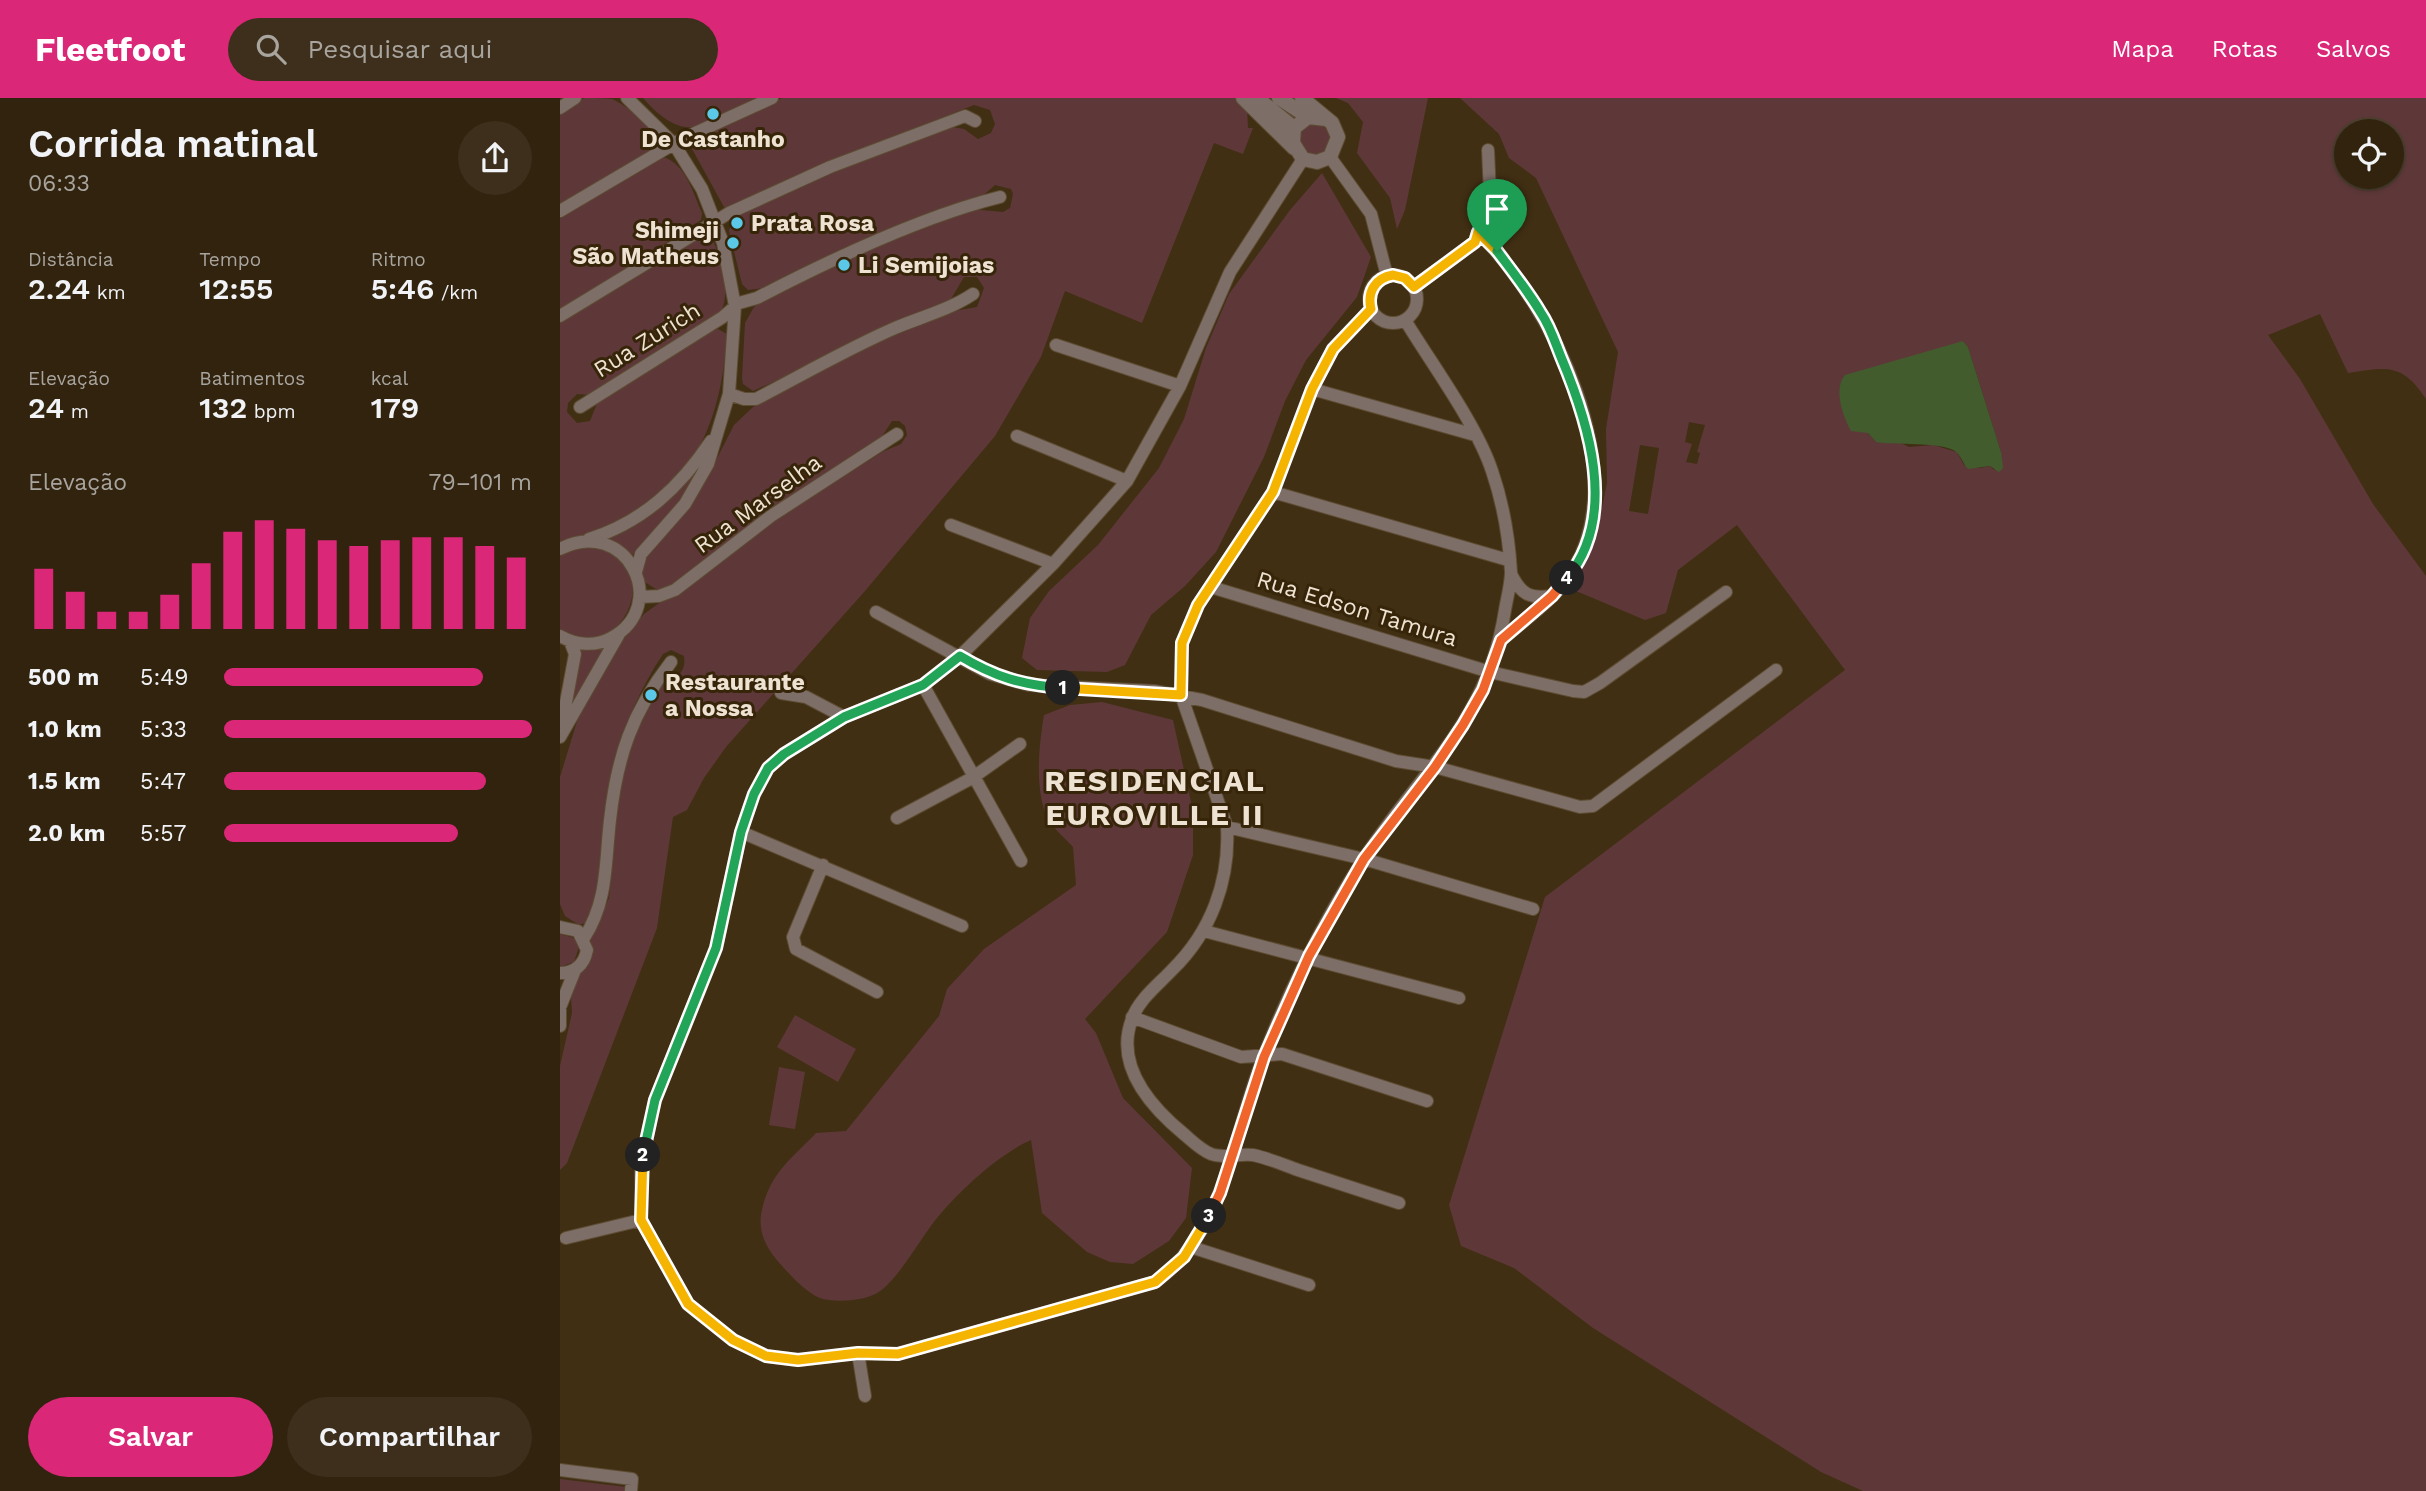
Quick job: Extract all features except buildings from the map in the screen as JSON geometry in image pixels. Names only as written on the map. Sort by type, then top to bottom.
[{"type":"street","points":[[560,108],[575,98]]},
{"type":"street","points":[[560,736],[619,634],[631,622],[640,597],[636,572],[640,554],[671,522],[703,475],[729,394],[734,306],[725,255],[715,222],[702,189],[674,144],[627,98]]},
{"type":"street","points":[[560,211],[674,144],[772,98]]},
{"type":"street","points":[[1242,98],[1299,154],[1317,162],[1329,157],[1338,137],[1326,118],[1301,98]]},
{"type":"street","points":[[1256,98],[1301,120],[1326,118]]},
{"type":"street","points":[[1279,98],[1301,120]]},
{"type":"street","points":[[1301,98],[1299,154],[1230,272],[1180,386],[1127,481],[1053,564],[960,656],[923,685],[844,717],[784,754],[768,768],[754,794],[741,832],[716,948],[655,1100],[640,1164],[641,1220],[688,1304],[733,1340],[766,1356],[798,1360],[858,1353],[898,1354],[1155,1282],[1174,1269],[1191,1247],[1220,1193],[1264,1057],[1309,956],[1364,859],[1435,767],[1463,725],[1490,671],[1501,640],[1510,567],[1505,522],[1491,469],[1475,435],[1405,320]]},
{"type":"street","points":[[560,316],[715,222],[818,172],[899,139],[965,117],[975,121]]},
{"type":"street","points":[[1414,287],[1475,242],[1490,194],[1488,150]]},
{"type":"street","points":[[1329,157],[1371,214],[1387,276]]},
{"type":"street","name":"Rua Zurich","points":[[580,407],[722,317],[734,306],[869,246],[977,203],[1000,197]]},
{"type":"street","points":[[1478,232],[1497,251],[1542,314],[1569,376],[1592,447],[1594,507],[1588,535],[1573,571],[1552,596],[1501,640]]},
{"type":"street","points":[[1387,276],[1399,276],[1414,287],[1417,301],[1405,320],[1382,320],[1371,309],[1370,293],[1374,286],[1387,276]]},
{"type":"street","points":[[729,394],[744,400],[756,399],[824,362],[895,328],[958,304],[973,293]]},
{"type":"street","points":[[1371,309],[1333,349],[1312,389],[1273,492],[1198,605],[1182,643],[1181,695],[1227,827],[1228,849],[1219,897],[1204,931],[1175,968],[1149,992],[1132,1017],[1128,1036],[1129,1060],[1140,1087],[1163,1117],[1200,1148],[1212,1155],[1251,1154],[1399,1203]]},
{"type":"street","points":[[1056,345],[1180,386]]},
{"type":"street","points":[[1312,389],[1475,435]]},
{"type":"street","points":[[560,549],[618,528],[663,499],[701,455],[719,429]]},
{"type":"street","name":"Rua Marselha","points":[[640,597],[659,596],[675,590],[771,516],[897,434]]},
{"type":"street","points":[[1017,436],[1127,481]]},
{"type":"street","points":[[1273,492],[1510,567]]},
{"type":"street","points":[[951,525],[1053,564]]},
{"type":"street","points":[[584,541],[615,548],[636,572]]},
{"type":"street","points":[[1510,567],[1519,591],[1535,598],[1552,596]]},
{"type":"street","name":"Rua Edson Tamura","points":[[1212,587],[1490,671],[1584,692],[1726,592]]},
{"type":"street","points":[[876,612],[990,674],[1029,685],[1181,695],[1396,761],[1435,767],[1580,807],[1594,806],[1776,670]]},
{"type":"street","points":[[565,639],[596,644],[619,634]]},
{"type":"street","points":[[560,736],[575,654],[565,639]]},
{"type":"street","points":[[560,1026],[561,1003],[575,970],[586,956],[584,938],[604,896],[614,786],[623,749],[637,710],[671,662]]},
{"type":"street","points":[[560,680],[573,666]]},
{"type":"street","points":[[923,685],[972,778],[1021,861]]},
{"type":"street","points":[[781,693],[806,697],[844,717]]},
{"type":"street","points":[[897,818],[972,778],[1020,744]]},
{"type":"street","points":[[1227,827],[1364,859],[1533,909]]},
{"type":"street","points":[[741,832],[962,926]]},
{"type":"street","points":[[823,865],[793,937],[796,949],[877,992]]},
{"type":"street","points":[[560,914],[565,927],[584,938]]},
{"type":"street","points":[[1204,931],[1309,956],[1459,998]]},
{"type":"street","points":[[560,973],[575,970]]},
{"type":"street","points":[[1132,1017],[1241,1057],[1282,1054],[1427,1101]]},
{"type":"street","points":[[566,1238],[641,1220]]},
{"type":"street","points":[[1191,1247],[1309,1285]]},
{"type":"street","points":[[858,1353],[865,1396]]},
{"type":"street","points":[[560,1471],[631,1485]]},
{"type":"shaded area","points":[[584,98],[612,99],[627,108],[644,122],[653,138],[653,146],[648,153],[560,206],[560,112]]},
{"type":"shaded area","points":[[643,98],[760,98],[712,122],[686,127],[659,114]]},
{"type":"shaded area","points":[[782,98],[1237,98],[1247,109],[1248,128],[1253,128],[1243,154],[1214,143],[1142,323],[1065,291],[1041,357],[995,436],[865,591],[726,747],[704,778],[687,810],[673,817],[657,928],[567,1163],[560,1170],[560,1066],[572,1013],[571,997],[575,980],[589,962],[593,951],[590,938],[609,898],[616,816],[627,750],[659,685],[681,672],[684,656],[671,650],[663,654],[641,691],[624,731],[604,814],[598,898],[585,923],[579,925],[565,916],[560,904],[560,777],[578,718],[616,648],[644,614],[765,526],[884,451],[901,444],[907,435],[905,426],[899,421],[892,421],[877,444],[794,494],[666,589],[656,589],[643,581],[640,569],[643,559],[681,517],[713,466],[734,425],[753,407],[886,337],[954,311],[977,307],[984,288],[977,277],[964,277],[951,299],[943,306],[753,391],[743,384],[742,378],[745,323],[754,307],[763,300],[848,259],[971,209],[1003,212],[1010,208],[1013,194],[1011,189],[995,185],[980,198],[765,288],[748,290],[742,284],[729,231],[732,219],[739,214],[826,174],[952,127],[964,129],[978,139],[991,133],[995,124],[990,110],[974,105],[843,156],[729,208],[724,207],[691,147],[699,136]]},
{"type":"shaded area","points":[[1336,98],[1428,98],[1405,210],[1397,229],[1390,198],[1357,153],[1363,122],[1348,103]]},
{"type":"shaded area","points":[[1460,98],[2426,98],[2426,399],[2409,379],[2393,370],[2374,369],[2348,373],[2320,314],[2268,335],[2300,379],[2373,504],[2426,576],[2426,1491],[1863,1491],[1821,1472],[1593,1328],[1514,1268],[1461,1246],[1449,1205],[1545,897],[1845,670],[1737,525],[1678,570],[1666,613],[1645,620],[1569,588],[1589,554],[1598,527],[1607,483],[1606,429],[1618,352],[1536,178],[1509,158],[1499,134]],"holes":[[[1963,341],[1968,347],[2001,452],[1994,470],[1990,466],[1980,468],[1964,465],[1957,452],[1933,445],[1909,447],[1897,441],[1876,442],[1868,433]],[[1689,422],[1705,425],[1697,452],[1700,453],[1697,464],[1686,462],[1692,444],[1685,442]],[[1640,445],[1659,448],[1648,514],[1629,511]]]},
{"type":"shaded area","points":[[1314,123],[1325,128],[1330,139],[1325,150],[1314,155],[1303,150],[1298,139],[1303,128]]},
{"type":"shaded area","points":[[663,157],[678,166],[688,180],[702,213],[701,220],[560,311],[560,217]]},
{"type":"shaded area","points":[[1322,173],[1371,257],[1357,297],[1306,360],[1285,401],[1264,457],[1216,552],[1185,586],[1151,615],[1125,665],[1107,672],[1037,670],[1022,658],[1030,618],[1049,591],[1098,545],[1159,468],[1184,419],[1206,348],[1229,294],[1290,210]]},
{"type":"shaded area","points":[[698,237],[713,241],[720,258],[725,297],[720,313],[591,395],[577,394],[568,403],[567,412],[577,423],[590,421],[598,401],[707,333],[718,329],[727,334],[724,363],[720,390],[702,441],[672,484],[651,503],[618,523],[560,543],[560,322]]},
{"type":"shaded area","points":[[1963,341],[1968,347],[2001,452],[2003,468],[1999,472],[1990,466],[1968,469],[1957,453],[1949,448],[1876,442],[1868,433],[1851,431],[1842,410],[1840,395],[1841,381],[1845,375]]},
{"type":"shaded area","points":[[704,457],[684,497],[640,550],[632,555],[609,538],[637,523],[674,494]]},
{"type":"shaded area","points":[[576,547],[603,549],[621,560],[631,576],[632,594],[627,612],[616,627],[601,637],[582,638],[560,629],[560,555]]},
{"type":"shaded area","points":[[606,647],[566,717],[580,649]]},
{"type":"shaded area","points":[[1102,702],[1173,720],[1193,811],[1193,855],[1167,932],[1085,1019],[1096,1033],[1123,1098],[1192,1168],[1186,1218],[1169,1241],[1133,1264],[1110,1262],[1087,1252],[1042,1213],[1031,1140],[993,1163],[957,1196],[937,1218],[893,1279],[877,1293],[865,1298],[841,1301],[815,1296],[791,1275],[766,1244],[761,1230],[761,1215],[769,1189],[781,1170],[816,1133],[846,1131],[939,1016],[947,989],[984,949],[1076,885],[1073,847],[1051,823],[1042,800],[1039,755],[1042,727],[1044,715],[1070,705]]},
{"type":"shaded area","points":[[560,934],[574,938],[579,947],[574,962],[560,967]]},
{"type":"shaded area","points":[[795,1015],[856,1049],[838,1082],[777,1047]]},
{"type":"shaded area","points":[[779,1067],[805,1072],[795,1129],[769,1125]]},
{"type":"shaded area","points":[[560,1479],[635,1488],[635,1491],[560,1491]]},
{"type":"place","name":"De Castanho","points":[[713,114]]},
{"type":"place","name":"Prata Rosa","points":[[737,223]]},
{"type":"place","name":"Shimeji São Matheus","points":[[733,243]]},
{"type":"place","name":"Li Semijoias","points":[[844,265]]},
{"type":"place","name":"Restaurante a Nossa","points":[[651,695]]},
{"type":"district","name":"RESIDENCIAL EUROVILLE II","points":[[1155,797]]},
{"type":"route","points":[[1478,232],[1497,251],[1542,314],[1569,376],[1592,447],[1594,507],[1588,535],[1573,571],[1552,596],[1501,640],[1483,690],[1463,725],[1435,767],[1394,816],[1364,859],[1309,956],[1264,1057],[1220,1193],[1205,1225],[1184,1257],[1174,1269],[1155,1282],[898,1354],[858,1353],[798,1360],[766,1356],[733,1340],[688,1304],[662,1261],[641,1220],[640,1164],[655,1100],[716,948],[741,832],[754,794],[768,768],[784,754],[844,717],[923,685],[960,656],[990,674],[1029,685],[1154,691],[1181,695],[1182,643],[1198,605],[1250,531],[1273,492],[1312,389],[1333,349],[1371,309],[1370,293],[1374,286],[1380,280],[1393,275],[1405,278],[1414,287],[1475,242],[1478,232]]}]
